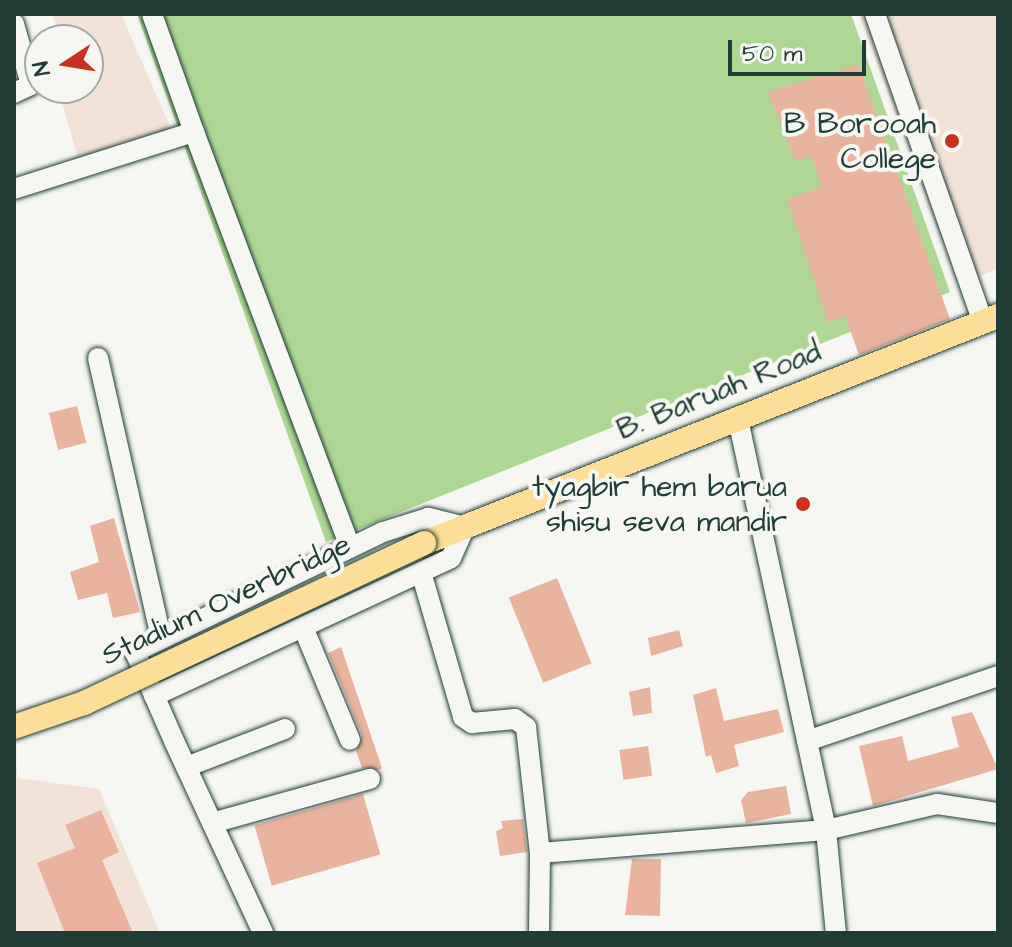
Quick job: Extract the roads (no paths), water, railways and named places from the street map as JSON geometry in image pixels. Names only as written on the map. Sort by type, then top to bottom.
[{"type":"main road","name":"B. Baruah Road","points":[[465,527],[991,320]]},
{"type":"main road","name":"Stadium Overbridge","points":[[14,727],[84,703],[424,543],[465,527]]},
{"type":"street","points":[[152,14],[350,546]]},
{"type":"street","points":[[875,14],[991,320]]},
{"type":"street","points":[[14,24],[31,85],[14,93]]},
{"type":"street","points":[[14,189],[194,132]]},
{"type":"street","points":[[98,358],[161,638]]},
{"type":"street","points":[[738,419],[826,830],[836,933]]},
{"type":"street","points":[[154,696],[451,558],[465,527],[428,518],[350,546],[135,652],[154,696],[186,767],[263,933]]},
{"type":"street","points":[[421,572],[463,717],[472,723],[515,719],[526,727],[540,853],[539,933]]},
{"type":"street","points":[[303,627],[350,740]]},
{"type":"street","points":[[807,741],[998,676]]},
{"type":"street","points":[[186,767],[285,729]]},
{"type":"street","points":[[212,823],[370,779]]},
{"type":"street","points":[[540,853],[826,830],[937,804],[998,813]]},
{"type":"place","name":"B Borooah College","points":[[952,141]]},
{"type":"place","name":"tyagbir hem barua shisu seva mandir","points":[[803,504]]}]
